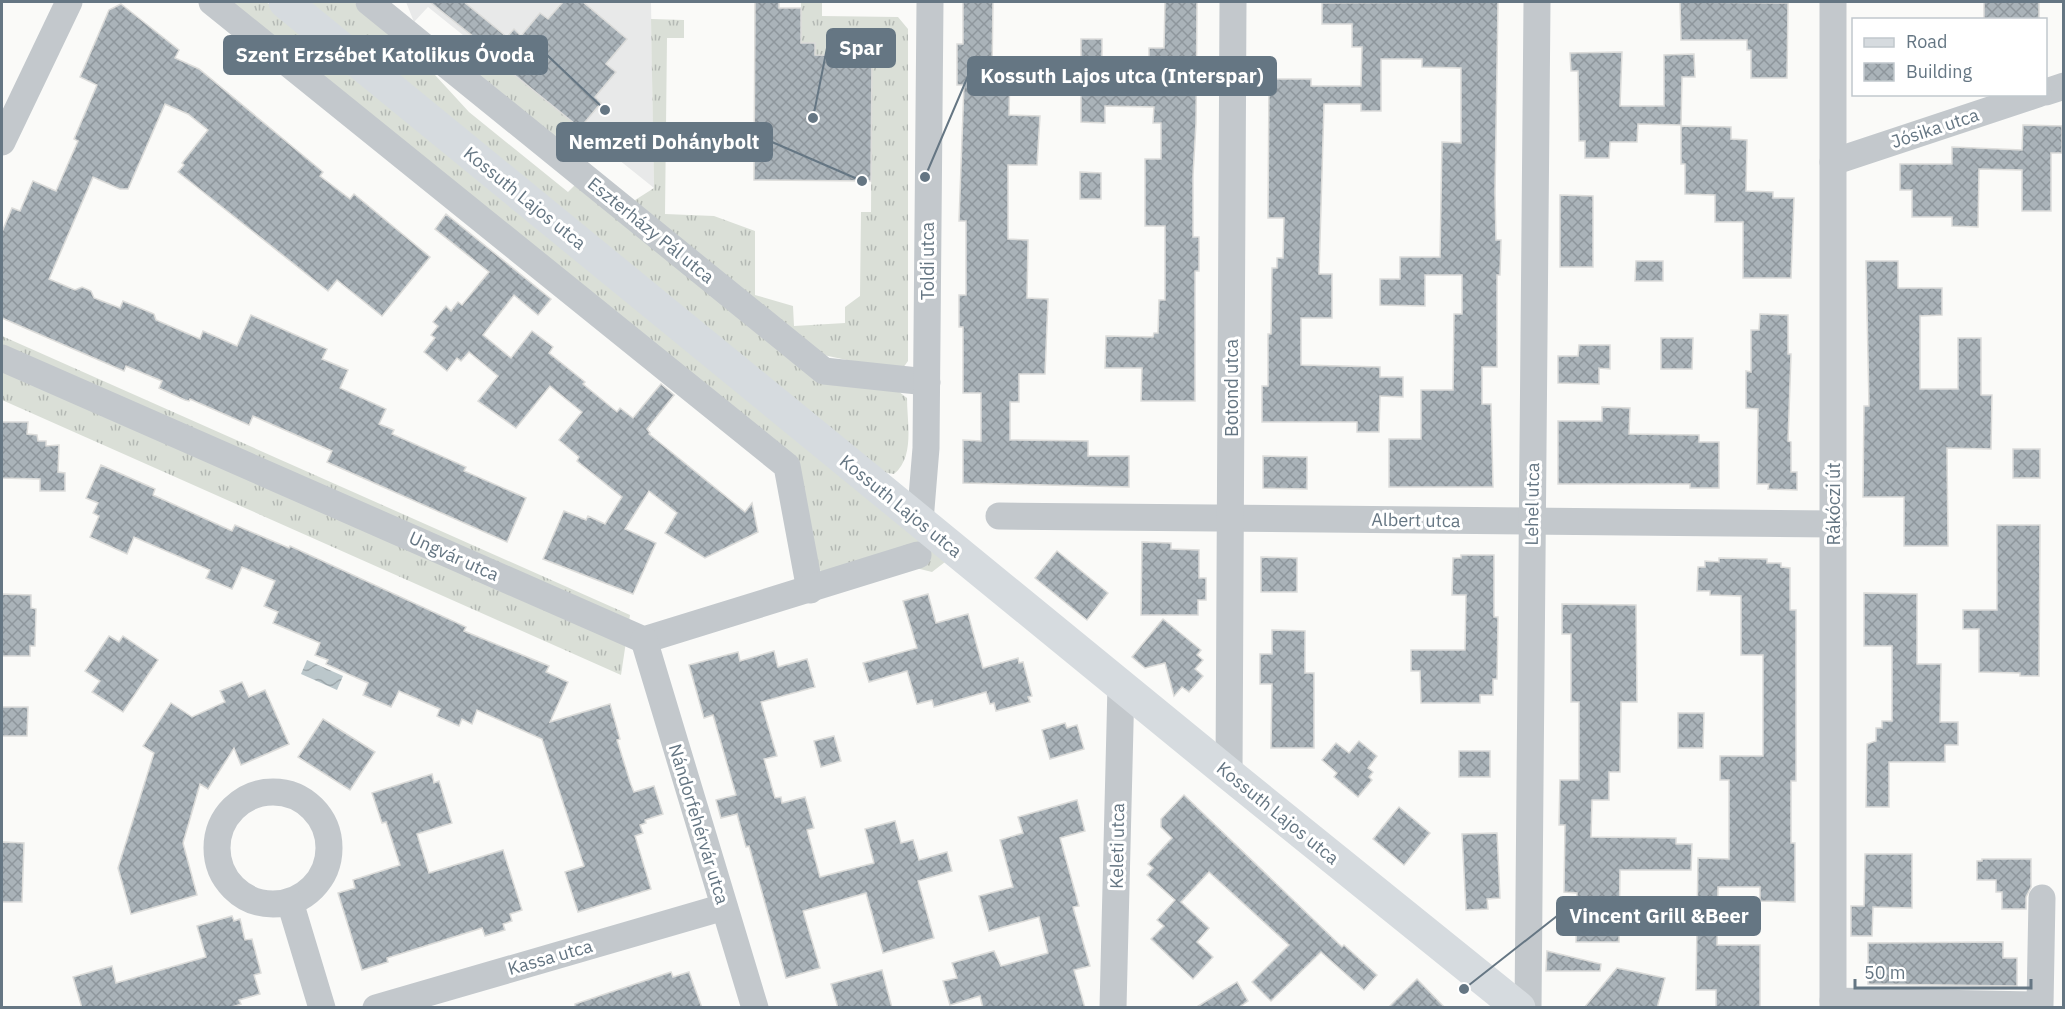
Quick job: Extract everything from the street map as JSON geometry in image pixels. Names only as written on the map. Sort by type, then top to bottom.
[{"type":"street","points":[[2,142],[69,2]]},
{"type":"street","points":[[212,2],[787,466],[810,590]]},
{"type":"street","name":"Kossuth Lajos utca","points":[[285,2],[1228,774],[1519,1008]]},
{"type":"street","name":"Toldi utca","points":[[920,521],[926,448],[930,2]]},
{"type":"street","name":"Botond utca","points":[[1228,774],[1233,2]]},
{"type":"street","name":"Lehel utca","points":[[1528,1008],[1537,2]]},
{"type":"street","name":"Rákóczi út","points":[[1833,2],[1833,1004]]},
{"type":"street","name":"Eszterházy Pál utca","points":[[376,4],[824,371],[927,382]]},
{"type":"street","points":[[2047,92],[2064,86]]},
{"type":"street","name":"Jósika utca","points":[[1833,162],[2032,96]]},
{"type":"street","name":"Ungvár utca","points":[[2,358],[644,640]]},
{"type":"street","name":"Albert utca","points":[[999,516],[1833,524]]},
{"type":"street","points":[[644,640],[918,555]]},
{"type":"street","name":"Nándorfehérvár utca","points":[[644,640],[754,1008]]},
{"type":"street","name":"Keleti utca","points":[[1113,1008],[1121,686]]},
{"type":"street","points":[[271,792],[289,794],[305,802],[318,814],[327,830],[330,848],[327,866],[312,888],[290,902],[271,905],[253,900],[236,890],[224,875],[218,857],[218,838],[225,820],[237,805],[254,796],[271,792]]},
{"type":"street","points":[[1833,1004],[2040,1005],[2042,898]]},
{"type":"street","points":[[290,902],[322,1008]]},
{"type":"street","name":"Kassa utca","points":[[376,1008],[724,907]]},
{"type":"shaded area","points":[[406,2],[651,2],[654,188],[428,7],[414,22]]},
{"type":"green space","points":[[223,2],[266,2],[283,14],[945,562],[932,572],[912,567],[831,575],[819,570],[788,455]]},
{"type":"green space","points":[[310,2],[354,2],[424,63],[469,112],[568,192],[576,184],[805,369],[898,391],[907,398],[908,439],[901,467],[894,474],[881,472]]},
{"type":"green space","points":[[801,2],[822,2],[822,16],[898,17],[908,29],[908,361],[903,368],[893,370],[819,354],[632,202],[654,188],[651,19],[684,20],[684,38],[667,38],[665,214],[714,216],[755,231],[755,295],[793,306],[794,326],[845,323],[845,307],[860,296],[861,212],[871,212],[872,56],[815,55],[815,43],[801,43]]},
{"type":"green space","points":[[491,56],[580,128],[566,146],[479,74]]},
{"type":"green space","points":[[2,336],[630,615],[621,675],[2,400]]},
{"type":"water","points":[[307,660],[343,676],[337,690],[301,674]]},
{"type":"building","points":[[430,2],[464,2],[507,37],[514,29],[521,36],[540,13],[548,19],[563,2],[583,2],[627,39],[606,64],[616,72],[595,97],[601,103],[580,128],[491,56],[494,53]]},
{"type":"building","points":[[755,2],[779,2],[779,8],[801,8],[801,43],[815,43],[815,55],[872,56],[871,181],[754,180]]},
{"type":"building","points":[[963,2],[993,2],[992,70],[1010,70],[1009,115],[1040,116],[1037,165],[1008,165],[1008,239],[1028,240],[1027,298],[1048,299],[1045,374],[1019,374],[1019,402],[1010,402],[1010,440],[1088,441],[1088,456],[1129,456],[1129,487],[963,483],[963,440],[981,441],[981,393],[963,393],[963,327],[959,327],[959,295],[966,295],[966,221],[959,221],[964,85],[957,85],[957,44],[963,44]]},
{"type":"building","points":[[1165,2],[1197,2],[1193,237],[1199,237],[1199,271],[1195,271],[1195,401],[1141,401],[1142,368],[1105,368],[1106,336],[1153,337],[1154,333],[1158,333],[1159,300],[1165,300],[1165,226],[1145,226],[1145,159],[1161,159],[1161,123],[1153,123],[1154,107],[1105,106],[1105,123],[1081,122],[1081,39],[1102,39],[1102,73],[1105,73],[1105,82],[1149,83],[1149,48],[1164,48]]},
{"type":"building","points":[[1498,2],[1495,193],[1496,240],[1501,240],[1500,275],[1497,275],[1497,367],[1482,367],[1482,404],[1491,404],[1493,487],[1389,487],[1389,439],[1421,439],[1421,390],[1453,390],[1454,314],[1462,314],[1462,275],[1425,275],[1425,306],[1380,305],[1380,279],[1400,279],[1400,257],[1440,257],[1442,142],[1461,143],[1461,68],[1422,67],[1422,59],[1381,59],[1381,111],[1361,111],[1361,104],[1324,104],[1319,274],[1332,274],[1332,318],[1301,318],[1301,365],[1380,367],[1380,377],[1403,377],[1403,397],[1380,396],[1379,432],[1357,432],[1357,422],[1262,422],[1262,386],[1268,386],[1272,268],[1277,268],[1277,258],[1283,258],[1284,218],[1268,218],[1269,79],[1311,79],[1311,86],[1361,86],[1362,47],[1352,47],[1352,24],[1322,24],[1322,3]]},
{"type":"building","points":[[1680,2],[1788,3],[1787,78],[1751,78],[1751,50],[1747,50],[1747,40],[1681,40]]},
{"type":"building","points":[[1984,2],[2039,2],[2039,18],[1984,18]]},
{"type":"building","points":[[121,4],[179,50],[175,58],[199,69],[323,172],[320,176],[350,199],[354,194],[430,257],[382,316],[337,280],[328,291],[178,172],[184,165],[182,163],[208,130],[188,114],[165,104],[128,189],[120,189],[93,177],[49,279],[75,290],[82,287],[91,291],[94,298],[120,308],[123,301],[154,314],[156,320],[200,339],[203,331],[237,346],[251,315],[327,349],[322,359],[348,370],[340,388],[386,409],[379,424],[394,430],[392,434],[466,467],[464,471],[526,498],[507,542],[327,462],[332,451],[253,416],[249,425],[190,399],[185,400],[159,388],[162,381],[126,366],[124,371],[2,318],[2,232],[12,208],[20,211],[33,181],[56,191],[78,141],[74,139],[97,85],[80,77],[109,10]]},
{"type":"building","points":[[1622,52],[1620,106],[1664,106],[1664,55],[1694,54],[1695,77],[1682,77],[1681,125],[1638,124],[1637,142],[1610,142],[1609,158],[1585,158],[1585,141],[1579,141],[1578,71],[1571,71],[1570,53]]},
{"type":"building","points":[[2023,125],[2062,126],[2062,153],[2051,153],[2051,211],[2022,211],[2022,170],[1979,169],[1978,227],[1952,226],[1952,217],[1912,217],[1912,190],[1900,190],[1900,164],[1952,164],[1952,147],[2022,150]]},
{"type":"building","points":[[1681,126],[1731,127],[1731,139],[1747,140],[1746,191],[1773,192],[1773,198],[1794,198],[1791,278],[1743,278],[1743,222],[1715,222],[1715,195],[1685,194],[1685,164],[1681,164]]},
{"type":"building","points":[[1080,172],[1101,173],[1101,199],[1080,199]]},
{"type":"building","points":[[1560,195],[1593,196],[1593,267],[1560,267]]},
{"type":"building","points":[[446,214],[551,299],[538,315],[514,295],[483,335],[511,358],[532,331],[553,347],[549,353],[585,382],[583,384],[617,412],[620,408],[633,418],[661,384],[674,395],[647,429],[649,434],[745,512],[752,503],[758,532],[705,558],[665,533],[677,513],[649,491],[625,529],[656,543],[633,594],[543,559],[564,511],[586,520],[588,516],[605,524],[622,497],[577,461],[579,457],[559,440],[582,412],[550,386],[516,428],[478,401],[498,376],[469,352],[461,361],[457,358],[447,371],[424,352],[435,338],[431,335],[438,326],[433,322],[446,306],[451,311],[458,302],[462,305],[489,272],[435,229]]},
{"type":"building","points":[[1636,261],[1663,261],[1663,281],[1635,281]]},
{"type":"building","points":[[1866,261],[1898,261],[1898,288],[1942,288],[1942,315],[1920,316],[1920,389],[1958,389],[1958,338],[1981,338],[1981,395],[1992,395],[1991,449],[1947,448],[1948,546],[1904,546],[1904,497],[1863,497],[1864,406],[1869,406]]},
{"type":"building","points":[[1760,314],[1788,315],[1788,354],[1791,354],[1788,441],[1791,442],[1791,472],[1797,472],[1797,490],[1768,489],[1769,484],[1757,484],[1758,409],[1746,408],[1746,371],[1751,372],[1751,330],[1759,330]]},
{"type":"building","points":[[1661,338],[1693,338],[1692,369],[1661,369]]},
{"type":"building","points":[[1579,345],[1610,345],[1610,369],[1599,368],[1599,384],[1558,383],[1558,356],[1578,356]]},
{"type":"building","points":[[1602,407],[1630,408],[1629,434],[1699,435],[1699,442],[1719,442],[1719,488],[1690,488],[1690,484],[1558,484],[1558,421],[1602,421]]},
{"type":"building","points":[[2,422],[28,422],[27,434],[37,435],[38,441],[46,441],[46,446],[59,445],[58,472],[65,473],[65,491],[40,491],[40,479],[2,478]]},
{"type":"building","points":[[2013,449],[2040,449],[2040,478],[2013,478]]},
{"type":"building","points":[[1263,456],[1307,457],[1307,489],[1263,488]]},
{"type":"building","points":[[101,465],[155,489],[153,495],[232,531],[235,525],[289,548],[290,546],[466,627],[464,631],[549,666],[546,672],[568,682],[550,722],[610,704],[620,739],[617,740],[634,792],[654,786],[663,814],[645,820],[646,823],[640,825],[643,833],[635,836],[651,889],[578,912],[565,872],[584,866],[542,739],[477,710],[472,724],[462,719],[459,726],[437,716],[440,709],[399,691],[391,707],[363,695],[368,683],[326,664],[328,660],[315,655],[320,643],[273,623],[278,612],[264,606],[275,581],[242,567],[232,589],[206,578],[210,570],[134,537],[127,554],[90,537],[99,516],[93,513],[98,503],[86,498]]},
{"type":"building","points":[[1997,525],[2040,525],[2039,676],[1979,672],[1979,629],[1963,629],[1963,610],[1997,610]]},
{"type":"building","points":[[1142,542],[1171,543],[1171,549],[1199,550],[1199,578],[1206,578],[1206,600],[1198,600],[1198,615],[1141,615]]},
{"type":"building","points":[[1057,551],[1108,593],[1087,620],[1035,578]]},
{"type":"building","points":[[1461,555],[1494,555],[1494,617],[1498,617],[1497,679],[1493,679],[1493,695],[1480,695],[1480,703],[1421,703],[1420,671],[1411,671],[1411,650],[1465,650],[1466,595],[1452,595],[1453,558],[1461,558]]},
{"type":"building","points":[[1261,557],[1297,558],[1297,592],[1261,592]]},
{"type":"building","points":[[1719,558],[1767,559],[1767,563],[1781,563],[1781,567],[1790,568],[1790,610],[1796,610],[1796,781],[1791,781],[1791,843],[1795,843],[1795,902],[1760,901],[1760,887],[1718,887],[1717,945],[1760,945],[1760,1008],[1716,1008],[1716,990],[1696,990],[1698,858],[1729,859],[1729,780],[1720,780],[1720,756],[1763,756],[1763,655],[1741,655],[1741,596],[1710,595],[1710,591],[1697,591],[1698,567],[1705,567],[1705,561],[1719,562]]},
{"type":"building","points":[[1864,593],[1917,594],[1917,664],[1941,664],[1940,722],[1958,722],[1958,745],[1945,745],[1945,762],[1889,762],[1889,807],[1866,807],[1867,744],[1876,741],[1876,728],[1882,728],[1882,721],[1892,721],[1892,646],[1864,646]]},
{"type":"building","points":[[2,594],[31,595],[31,608],[36,609],[35,646],[30,646],[30,656],[2,656]]},
{"type":"building","points":[[928,594],[936,623],[968,614],[983,668],[1018,658],[1019,663],[1023,662],[1032,696],[1028,697],[1030,702],[996,711],[994,703],[990,704],[986,692],[934,707],[932,700],[917,704],[907,671],[869,682],[863,663],[917,648],[903,601]]},
{"type":"building","points":[[1562,604],[1636,605],[1637,702],[1621,702],[1620,772],[1609,772],[1609,800],[1592,800],[1591,837],[1676,838],[1676,844],[1692,844],[1691,870],[1620,870],[1619,942],[1576,942],[1577,893],[1564,892],[1565,825],[1559,825],[1560,780],[1579,780],[1579,702],[1571,702],[1571,634],[1562,634]]},
{"type":"building","points":[[1163,619],[1201,650],[1197,655],[1203,660],[1195,669],[1203,676],[1189,692],[1182,687],[1174,696],[1165,663],[1145,668],[1132,657]]},
{"type":"building","points":[[1272,630],[1305,631],[1305,673],[1314,673],[1314,748],[1271,748],[1272,684],[1260,684],[1260,654],[1272,654]]},
{"type":"building","points":[[109,636],[119,642],[123,636],[158,660],[123,712],[92,692],[100,681],[85,671]]},
{"type":"building","points":[[774,651],[778,667],[807,659],[815,687],[761,702],[777,756],[764,759],[775,798],[781,797],[782,803],[805,797],[814,828],[807,830],[820,877],[874,863],[865,829],[895,821],[901,843],[913,840],[919,860],[947,852],[952,871],[918,881],[934,938],[883,953],[866,893],[803,911],[820,968],[786,978],[749,846],[746,847],[737,814],[721,818],[716,800],[736,795],[713,715],[704,718],[689,665],[738,652],[740,661]]},
{"type":"building","points":[[242,682],[249,697],[265,690],[289,744],[241,765],[234,748],[208,789],[200,784],[183,843],[197,895],[131,914],[118,868],[154,753],[143,746],[171,703],[192,717],[225,702],[220,691]]},
{"type":"building","points":[[2,707],[28,707],[27,736],[2,736]]},
{"type":"building","points":[[1678,713],[1704,713],[1703,748],[1678,748]]},
{"type":"building","points":[[323,719],[375,752],[350,790],[298,757]]},
{"type":"building","points":[[1065,723],[1067,728],[1077,725],[1084,749],[1050,759],[1042,730]]},
{"type":"building","points":[[834,736],[841,761],[821,767],[814,741]]},
{"type":"building","points":[[1359,741],[1377,756],[1368,768],[1373,772],[1369,777],[1372,780],[1358,797],[1334,777],[1337,773],[1322,760],[1336,743],[1349,753]]},
{"type":"building","points":[[1459,751],[1490,751],[1490,777],[1459,777]]},
{"type":"building","points":[[432,774],[434,783],[439,781],[452,823],[417,834],[429,873],[503,850],[522,910],[510,914],[512,921],[503,924],[505,930],[485,936],[482,928],[387,958],[388,962],[362,970],[338,893],[355,888],[353,880],[400,865],[386,822],[382,823],[372,793]]},
{"type":"building","points":[[1184,795],[1342,947],[1344,945],[1377,975],[1364,990],[1321,952],[1271,1001],[1252,982],[1289,945],[1209,872],[1181,902],[1209,928],[1197,942],[1213,957],[1193,979],[1151,939],[1164,926],[1157,920],[1175,900],[1147,875],[1153,868],[1148,864],[1172,838],[1161,827],[1161,819]]},
{"type":"building","points":[[1077,800],[1085,831],[1060,838],[1079,906],[1073,907],[1090,966],[1074,970],[1085,1008],[983,1008],[980,996],[950,1005],[943,981],[957,978],[952,963],[994,951],[1001,966],[1048,953],[1039,917],[989,931],[979,896],[1013,887],[1000,840],[1023,833],[1018,817]]},
{"type":"building","points":[[1399,807],[1430,833],[1404,865],[1373,839]]},
{"type":"building","points":[[1497,833],[1500,898],[1487,899],[1488,909],[1466,910],[1462,834]]},
{"type":"building","points":[[2,842],[24,843],[22,902],[2,902]]},
{"type":"building","points":[[1865,854],[1912,854],[1912,908],[1873,907],[1872,936],[1851,936],[1851,906],[1864,906]]},
{"type":"building","points":[[1982,859],[2031,859],[2031,887],[2026,897],[2026,909],[2002,909],[2002,892],[1996,892],[1996,880],[1977,880],[1977,861],[1982,861]]},
{"type":"building","points":[[232,916],[234,921],[240,919],[245,940],[252,939],[261,973],[254,975],[260,994],[239,1000],[241,1004],[229,1008],[82,1008],[73,977],[112,966],[116,983],[206,957],[197,926]]},
{"type":"building","points":[[2003,942],[2003,958],[2017,958],[2017,986],[1868,984],[1868,943]]},
{"type":"building","points":[[1547,951],[1601,964],[1600,971],[1546,971]]},
{"type":"building","points":[[1617,968],[1665,978],[1657,1008],[1584,1008]]},
{"type":"building","points":[[882,970],[892,1008],[838,1008],[831,984]]},
{"type":"building","points":[[671,972],[673,977],[689,972],[702,1008],[575,1008],[575,1004]]},
{"type":"building","points":[[1417,979],[1445,1008],[1388,1008]]},
{"type":"building","points":[[1237,982],[1248,1001],[1238,1008],[1195,1008]]},
{"type":"place","name":"Szent Erzsébet Katolikus Óvoda","points":[[605,110]]},
{"type":"place","name":"Spar","points":[[813,118]]},
{"type":"place","name":"Kossuth Lajos utca (Interspar)","points":[[925,177]]},
{"type":"place","name":"Nemzeti Dohánybolt","points":[[862,181]]},
{"type":"place","name":"Vincent Grill &Beer","points":[[1464,989]]}]
